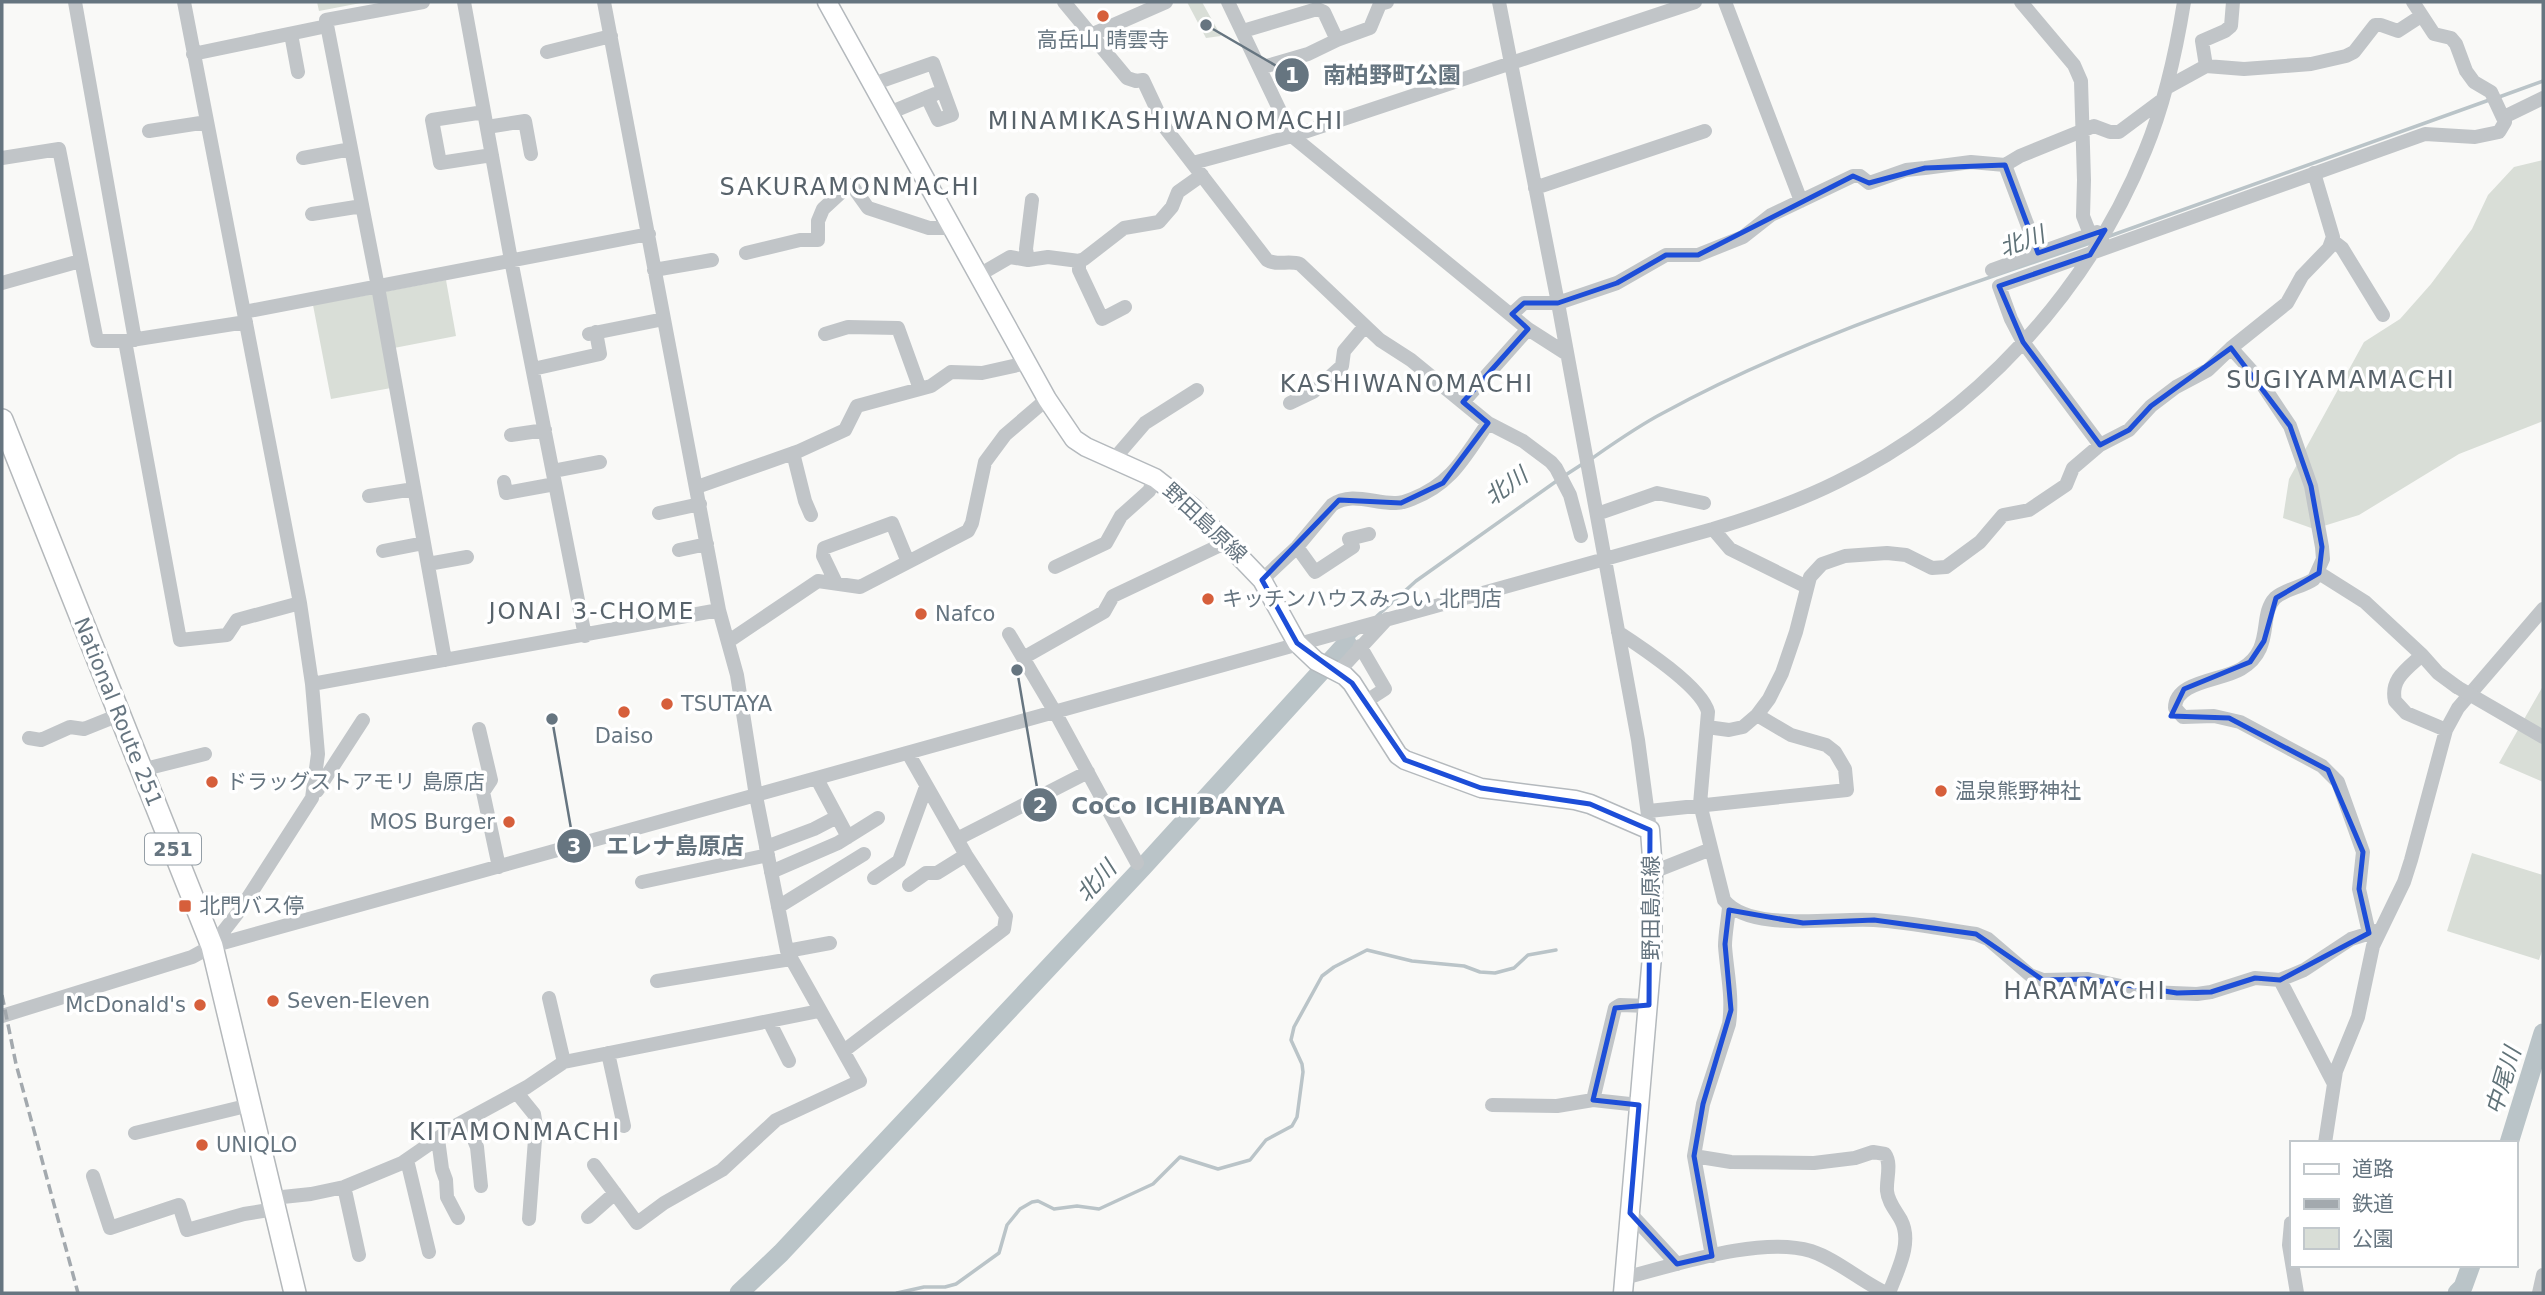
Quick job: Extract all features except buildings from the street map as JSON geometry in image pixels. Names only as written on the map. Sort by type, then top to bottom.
[{"type":"highway","name":"National Route 251","points":[[2,420],[212,946],[295,1293]]},
{"type":"main road","name":"野田島原線","points":[[827,2],[1047,399],[1074,439],[1156,478],[1192,507],[1262,580],[1297,643],[1308,655],[1352,683],[1398,755],[1412,765],[1491,791],[1583,802],[1650,830],[1653,872],[1652,956],[1630,1213],[1620,1288]]},
{"type":"street","points":[[75,2],[180,640],[226,635],[237,620],[300,603]]},
{"type":"street","points":[[184,2],[300,603],[312,684],[318,754],[312,798]]},
{"type":"street","points":[[423,2],[326,20],[378,287],[445,660]]},
{"type":"street","points":[[464,2],[511,260],[585,636]]},
{"type":"street","points":[[594,1165],[638,1223],[664,1203],[722,1170],[776,1120],[860,1081],[845,1050],[819,1011],[789,955],[756,796],[737,675],[719,610],[604,2]]},
{"type":"street","points":[[1064,2],[1127,78],[1143,80],[1166,129],[1266,260],[1300,264],[1380,340],[1412,360],[1488,423],[1523,441],[1551,463],[1568,491],[1581,537]]},
{"type":"street","points":[[1093,34],[1167,2]]},
{"type":"street","points":[[1228,2],[1292,136],[1528,328],[1567,354]]},
{"type":"street","points":[[1260,68],[1308,54],[1370,28],[1380,4],[1387,2]]},
{"type":"street","points":[[1499,2],[1597,514],[1649,811],[1650,830]]},
{"type":"street","points":[[1193,163],[1292,136],[1695,2]]},
{"type":"street","points":[[1725,2],[1801,201]]},
{"type":"street","points":[[2021,2],[2074,65],[2081,81],[2083,216],[2099,233]]},
{"type":"street","points":[[4,1015],[192,957],[212,946],[1713,529],[1811,495],[1871,464],[1927,428],[1962,401],[2023,342],[2052,309],[2092,253],[2099,233],[2131,184],[2164,94],[2176,49],[2184,2]]},
{"type":"street","points":[[2206,65],[2203,41],[2231,26],[2233,2]]},
{"type":"street","points":[[2100,445],[2023,342],[1999,286],[2425,134],[2475,137],[2492,135],[2504,126],[2491,92],[2474,82],[2466,71],[2456,44],[2451,38],[2434,34],[2413,2]]},
{"type":"street","points":[[1243,32],[1319,9],[1324,12],[1338,40]]},
{"type":"street","points":[[1512,314],[1524,303],[1558,303],[1617,283],[1666,255],[1698,256],[1743,237],[1771,215],[1853,176],[1860,176],[1869,183],[1906,170],[1970,162],[2006,165],[2020,156],[2094,126],[2110,132],[2119,132],[2164,94],[2206,65],[2244,69],[2311,64],[2354,52],[2375,25],[2398,31],[2421,16]]},
{"type":"street","points":[[193,54],[327,26]]},
{"type":"street","points":[[291,34],[298,72]]},
{"type":"street","points":[[547,52],[611,36]]},
{"type":"street","points":[[873,84],[933,63],[952,115],[937,120],[927,97]]},
{"type":"street","points":[[889,113],[943,91]]},
{"type":"street","points":[[2497,106],[2543,98]]},
{"type":"street","points":[[484,112],[432,120],[440,163],[492,155]]},
{"type":"street","points":[[487,127],[525,121],[531,154]]},
{"type":"street","points":[[149,131],[207,122]]},
{"type":"street","points":[[1535,188],[1705,131]]},
{"type":"street","points":[[2,158],[59,149],[97,341],[130,340],[378,287],[649,234]]},
{"type":"street","points":[[303,158],[351,149]]},
{"type":"street","points":[[2006,165],[2038,253]]},
{"type":"street","points":[[1707,727],[1737,730],[1757,715],[1782,674],[1810,577],[1822,564],[1845,556],[1897,553],[1932,568],[1947,567],[1980,542],[2003,515],[2029,510],[2066,485],[2073,468],[2100,445],[2129,430],[2151,407],[2176,387],[2208,370],[2287,303],[2302,276],[2333,241],[2333,233],[2314,173]]},
{"type":"street","points":[[979,275],[1005,258],[1028,260],[1048,257],[1079,261],[1088,257],[1124,228],[1159,222],[1172,207],[1178,192],[1202,175]]},
{"type":"street","points":[[746,253],[800,240],[818,240],[818,221],[823,209],[849,185],[868,208],[929,228],[953,228]]},
{"type":"street","points":[[1028,260],[1032,200]]},
{"type":"street","points":[[312,214],[362,206]]},
{"type":"street","points":[[1992,270],[2099,233]]},
{"type":"street","points":[[2333,241],[2342,248],[2383,315]]},
{"type":"street","points":[[654,270],[712,260]]},
{"type":"street","points":[[2,283],[80,261]]},
{"type":"street","points":[[1079,261],[1079,270],[1102,319],[1125,307]]},
{"type":"street","points":[[533,369],[600,354],[592,333],[663,320]]},
{"type":"street","points":[[1290,403],[1313,392],[1342,366],[1344,351],[1365,326]]},
{"type":"street","points":[[825,334],[848,327],[898,328],[920,390]]},
{"type":"street","points":[[1463,401],[1528,328]]},
{"type":"street","points":[[2231,348],[2258,378],[2290,426],[2311,486],[2323,559],[2319,573],[2308,583],[2276,598],[2270,607],[2264,641],[2250,662],[2229,675],[2183,690],[2177,695],[2175,708],[2183,717],[2214,716],[2241,722],[2322,766],[2338,782],[2363,852],[2360,889],[2374,931],[2373,946],[2358,1017],[2333,1082],[2325,1141]]},
{"type":"street","points":[[697,486],[793,453],[845,430],[857,406],[920,390],[951,372],[982,373],[1027,363]]},
{"type":"street","points":[[1114,459],[1145,423],[1197,390]]},
{"type":"street","points":[[729,641],[818,581],[860,587],[968,531],[985,462],[1005,435],[1047,399]]},
{"type":"street","points":[[1262,580],[1297,547],[1339,500],[1348,498],[1401,503],[1443,484],[1488,423]]},
{"type":"street","points":[[511,435],[545,430]]},
{"type":"street","points":[[793,453],[811,515]]},
{"type":"street","points":[[506,493],[600,462]]},
{"type":"street","points":[[1055,567],[1106,543],[1121,516],[1149,491],[1156,478]]},
{"type":"street","points":[[1568,491],[1590,481]]},
{"type":"street","points":[[369,496],[414,489]]},
{"type":"street","points":[[1597,514],[1657,493],[1704,503]]},
{"type":"street","points":[[659,513],[700,504]]},
{"type":"street","points":[[836,583],[822,556],[824,548],[892,523],[908,562]]},
{"type":"street","points":[[1713,529],[1730,549],[1807,587]]},
{"type":"street","points":[[1297,547],[1315,572],[1353,547],[1349,539],[1369,534]]},
{"type":"street","points":[[1023,657],[1104,612],[1113,596],[1227,542]]},
{"type":"street","points":[[383,551],[424,543]]},
{"type":"street","points":[[679,550],[707,544]]},
{"type":"street","points":[[428,564],[467,557]]},
{"type":"street","points":[[2319,573],[2365,602],[2456,687],[2543,737]]},
{"type":"street","points":[[1618,632],[1694,690],[1707,706],[1700,804],[1724,900],[1729,907],[1755,916],[1803,923],[1874,920],[1976,934],[1988,939],[2030,975],[2043,980],[2088,979],[2148,992],[2197,994],[2255,978],[2280,980],[2304,970],[2351,939],[2374,931],[2404,882],[2446,730],[2458,708],[2543,609]]},
{"type":"street","points":[[312,684],[719,610]]},
{"type":"street","points":[[1331,668],[1354,656],[1386,618]]},
{"type":"street","points":[[1009,634],[1137,863]]},
{"type":"street","points":[[1360,646],[1385,689],[1365,702]]},
{"type":"street","points":[[2422,656],[2398,678],[2394,686],[2395,701],[2406,713],[2446,730]]},
{"type":"street","points":[[29,738],[41,740],[70,727],[83,729],[119,715]]},
{"type":"street","points":[[1649,811],[1847,790],[1845,769],[1835,752],[1826,745],[1791,735],[1757,715]]},
{"type":"street","points":[[212,946],[240,910],[363,720]]},
{"type":"street","points":[[478,729],[491,780],[483,792],[499,867]]},
{"type":"street","points":[[845,1050],[1004,929],[1006,916],[966,855],[908,753]]},
{"type":"street","points":[[141,770],[205,754]]},
{"type":"street","points":[[957,839],[1088,772]]},
{"type":"street","points":[[817,779],[848,837]]},
{"type":"street","points":[[874,878],[899,861],[926,787]]},
{"type":"street","points":[[642,882],[767,851],[837,817]]},
{"type":"street","points":[[771,872],[848,837],[878,818]]},
{"type":"street","points":[[1653,872],[1711,849]]},
{"type":"street","points":[[778,907],[864,854]]},
{"type":"street","points":[[909,885],[926,873],[937,873],[966,855]]},
{"type":"street","points":[[1712,1256],[1694,1156],[1703,1104],[1731,1010],[1725,944],[1729,907]]},
{"type":"street","points":[[657,981],[789,955],[830,943]]},
{"type":"street","points":[[2280,980],[2333,1082]]},
{"type":"street","points":[[549,998],[564,1062]]},
{"type":"street","points":[[1593,1100],[1615,1009],[1620,1005],[1648,1006]]},
{"type":"street","points":[[93,1176],[110,1228],[178,1205],[187,1230],[344,1187],[407,1160],[466,1120],[517,1093],[564,1062],[819,1011]]},
{"type":"street","points":[[769,1021],[789,1061]]},
{"type":"street","points":[[608,1053],[624,1126]]},
{"type":"street","points":[[517,1093],[534,1114],[536,1126],[529,1219]]},
{"type":"street","points":[[1492,1105],[1558,1106],[1593,1100],[1639,1105]]},
{"type":"street","points":[[135,1133],[250,1105]]},
{"type":"street","points":[[466,1120],[477,1147],[481,1186]]},
{"type":"street","points":[[438,1139],[447,1197],[458,1218]]},
{"type":"street","points":[[1620,1288],[1677,1265],[1712,1256],[1766,1248],[1811,1251],[1888,1293],[1906,1236],[1901,1220],[1887,1195],[1888,1160],[1885,1154],[1873,1152],[1855,1158],[1814,1163],[1731,1161],[1694,1156]]},
{"type":"street","points":[[407,1160],[429,1252]]},
{"type":"street","points":[[587,1217],[615,1193]]},
{"type":"street","points":[[1630,1213],[1677,1265]]},
{"type":"street","points":[[2293,1267],[2297,1293]]},
{"type":"street","points":[[2539,1293],[2543,1275]]},
{"type":"highlighted area","points":[[2005,165],[2038,253],[2105,230],[2090,255],[1999,286],[2023,342],[2100,445],[2129,430],[2151,406],[2231,348],[2290,426],[2311,486],[2322,547],[2319,573],[2276,598],[2264,641],[2250,662],[2184,689],[2171,716],[2229,718],[2328,770],[2363,852],[2359,889],[2369,933],[2280,980],[2255,978],[2211,992],[2177,993],[2088,979],[2043,980],[1976,934],[1874,920],[1803,923],[1729,910],[1725,944],[1731,1010],[1703,1104],[1694,1156],[1712,1256],[1677,1264],[1630,1213],[1639,1105],[1593,1100],[1615,1008],[1649,1005],[1650,830],[1590,804],[1481,788],[1405,760],[1352,683],[1297,643],[1262,580],[1339,500],[1401,503],[1443,483],[1488,423],[1463,402],[1528,329],[1512,314],[1524,303],[1558,303],[1617,283],[1666,255],[1698,255],[1853,176],[1869,183],[1925,168]]},
{"type":"green space","points":[[317,2],[366,2],[319,11]]},
{"type":"green space","points":[[1187,2],[1202,2],[1221,36],[1206,38]]},
{"type":"green space","points":[[2543,160],[2543,421],[2459,454],[2359,515],[2314,529],[2283,518],[2289,479],[2364,342],[2400,319],[2431,284],[2472,229],[2488,195],[2514,167]]},
{"type":"green space","points":[[446,280],[456,336],[394,348],[383,292]]},
{"type":"green space","points":[[373,294],[391,388],[331,399],[313,305]]},
{"type":"green space","points":[[2543,686],[2543,782],[2499,763]]},
{"type":"green space","points":[[2472,853],[2543,875],[2543,948],[2539,960],[2447,931]]},
{"type":"waterway","name":"北川","points":[[2499,97],[2543,81]]},
{"type":"waterway","name":"北川","points":[[2107,237],[2492,99]]},
{"type":"waterway","name":"北川","points":[[1591,459],[1654,418],[1767,362],[1874,318],[2093,242]]},
{"type":"waterway","name":"北川","points":[[1564,476],[1584,463]]},
{"type":"waterway","name":"北川","points":[[1377,616],[1416,581],[1558,480]]},
{"type":"waterway","name":"北川","points":[[1347,643],[1358,633]]},
{"type":"waterway","name":"北川","points":[[739,1293],[781,1253],[1143,867],[1347,643]]},
{"type":"waterway","points":[[897,1293],[956,1284],[999,1253],[1007,1225],[1020,1209],[1032,1202],[1038,1201],[1054,1209],[1077,1206],[1099,1209],[1153,1184],[1180,1157],[1218,1169],[1250,1160],[1266,1140],[1292,1126],[1297,1117],[1303,1072],[1291,1040],[1294,1027],[1322,976],[1334,967],[1367,950],[1412,961],[1464,966],[1480,972],[1495,973],[1514,968],[1528,955],[1556,950]]},
{"type":"waterway","name":"中尾川","points":[[2510,1141],[2543,1033]]},
{"type":"waterway","name":"中尾川","points":[[2457,1293],[2463,1287],[2470,1267]]},
{"type":"railway","points":[[2,995],[16,1064],[78,1293]]},
{"type":"place","name":"高岳山 晴雲寺","points":[[1103,16]]},
{"type":"place","name":"南柏野町公園","points":[[1206,25]]},
{"type":"place","name":"キッチンハウスみつい 北門店","points":[[1208,599]]},
{"type":"place","name":"Nafco","points":[[921,614]]},
{"type":"place","name":"CoCo ICHIBANYA","points":[[1017,670]]},
{"type":"place","name":"TSUTAYA","points":[[667,704]]},
{"type":"place","name":"Daiso","points":[[624,712]]},
{"type":"place","name":"エレナ島原店","points":[[552,719]]},
{"type":"place","name":"ドラッグストアモリ 島原店","points":[[212,782]]},
{"type":"place","name":"温泉熊野神社","points":[[1941,791]]},
{"type":"place","name":"MOS Burger","points":[[509,822]]},
{"type":"place","name":"北門バス停","points":[[185,906]]},
{"type":"place","name":"Seven-Eleven","points":[[273,1001]]},
{"type":"place","name":"McDonald's","points":[[200,1005]]},
{"type":"place","name":"UNIQLO","points":[[202,1145]]},
{"type":"district","name":"MINAMIKASHIWANOMACHI","points":[[1166,121]]},
{"type":"district","name":"SAKURAMONMACHI","points":[[850,187]]},
{"type":"district","name":"SUGIYAMAMACHI","points":[[2341,380]]},
{"type":"district","name":"KASHIWANOMACHI","points":[[1407,384]]},
{"type":"district","name":"JONAI 3-CHOME","points":[[592,611]]},
{"type":"district","name":"HARAMACHI","points":[[2085,991]]},
{"type":"district","name":"KITAMONMACHI","points":[[515,1132]]}]
